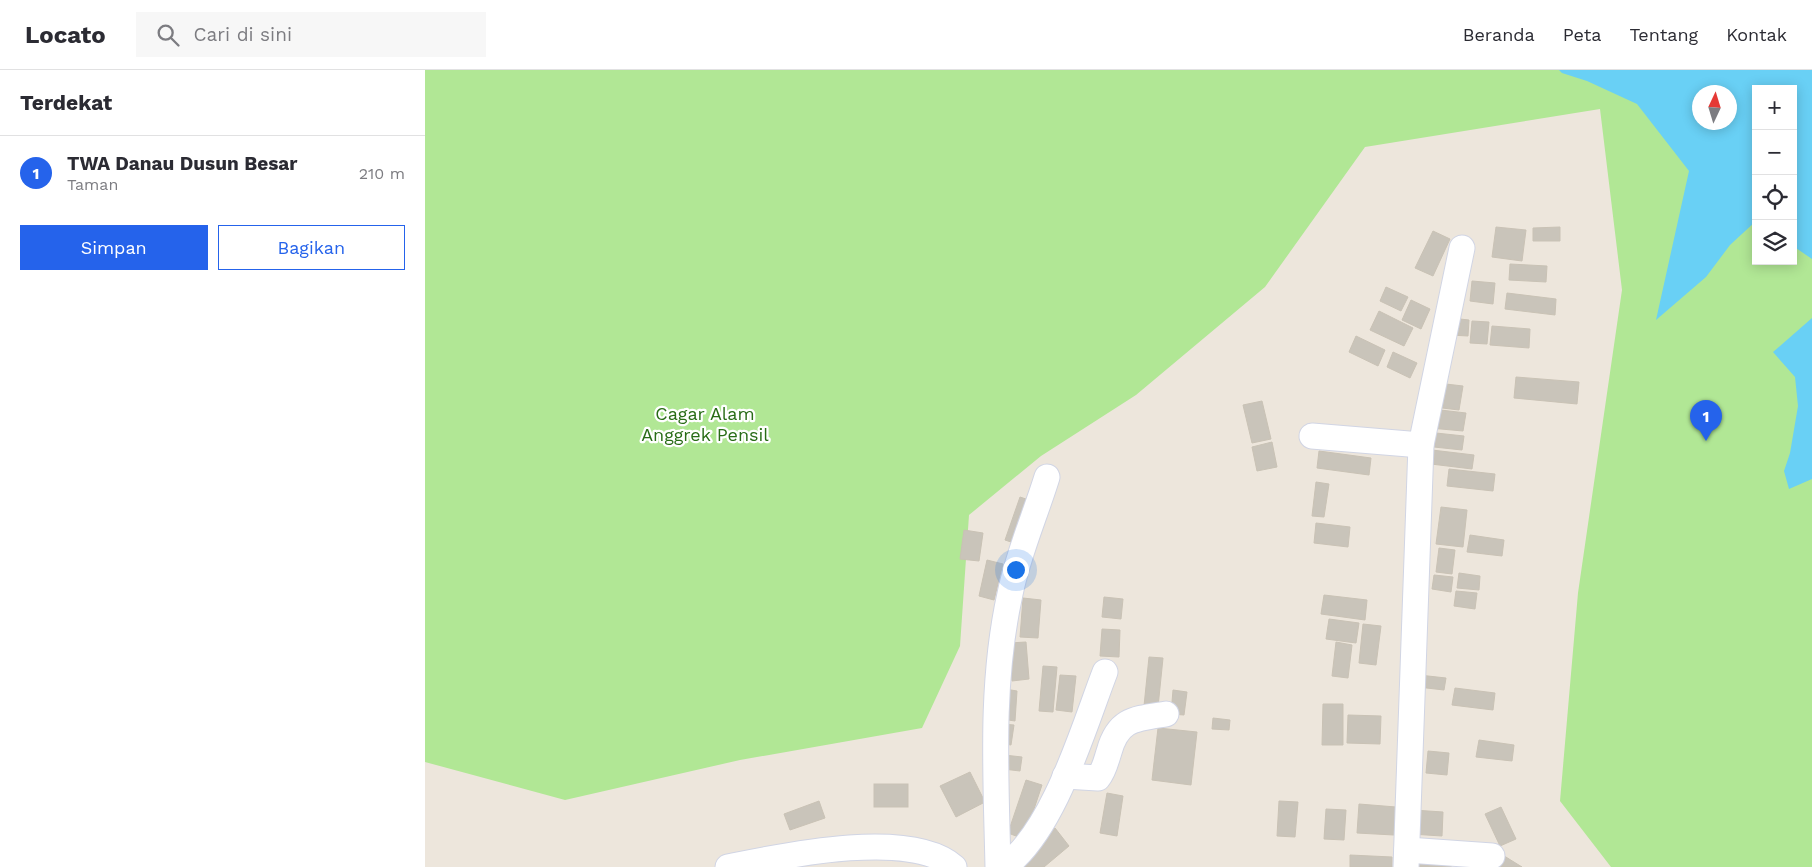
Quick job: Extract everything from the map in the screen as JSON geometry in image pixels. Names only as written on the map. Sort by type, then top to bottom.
[{"type":"street","points":[[1462,248],[1421,445],[1406,858],[1492,856]]},
{"type":"street","points":[[1312,436],[1421,445]]},
{"type":"street","points":[[998,867],[996,684],[1010,593],[1047,477]]},
{"type":"street","points":[[1004,867],[1017,856],[1035,832],[1065,776],[1105,672]]},
{"type":"street","points":[[1065,776],[1098,778],[1104,767],[1113,735],[1125,724],[1139,718],[1166,714]]},
{"type":"street","points":[[728,867],[803,852],[897,848],[906,848],[944,858],[953,867]]},
{"type":"green space","name":"Cagar Alam Anggrek Pensil","points":[[425,70],[1812,70],[1812,867],[1611,867],[1560,801],[1578,593],[1622,290],[1600,109],[1365,147],[1265,287],[1136,395],[1041,456],[969,515],[960,646],[922,728],[740,760],[565,800],[425,762]]},
{"type":"water","points":[[1559,70],[1812,70],[1812,259],[1797,249],[1797,85],[1752,85],[1752,225],[1730,245],[1706,277],[1656,320],[1689,171],[1637,104],[1587,81],[1562,73]]},
{"type":"water","points":[[1812,318],[1812,479],[1789,489],[1784,471],[1790,453],[1798,406],[1795,377],[1773,352]]},
{"type":"building","points":[[1496,227],[1526,230],[1522,261],[1492,257]]},
{"type":"building","points":[[1560,227],[1560,241],[1533,241],[1533,228]]},
{"type":"building","points":[[1433,231],[1450,239],[1433,276],[1415,268]]},
{"type":"building","points":[[1510,264],[1547,266],[1546,282],[1509,280]]},
{"type":"building","points":[[1472,281],[1495,283],[1493,304],[1470,301]]},
{"type":"building","points":[[1386,287],[1408,297],[1401,311],[1380,301]]},
{"type":"building","points":[[1507,293],[1556,299],[1555,315],[1505,309]]},
{"type":"building","points":[[1411,300],[1430,309],[1421,329],[1402,320]]},
{"type":"building","points":[[1379,311],[1413,328],[1404,346],[1370,330]]},
{"type":"building","points":[[1451,318],[1469,320],[1468,336],[1450,335]]},
{"type":"building","points":[[1472,321],[1489,322],[1487,344],[1470,343]]},
{"type":"building","points":[[1492,326],[1530,329],[1529,348],[1490,345]]},
{"type":"building","points":[[1356,336],[1385,350],[1378,366],[1349,352]]},
{"type":"building","points":[[1393,352],[1417,363],[1410,378],[1387,367]]},
{"type":"building","points":[[1516,377],[1579,382],[1577,404],[1514,398]]},
{"type":"building","points":[[1437,383],[1463,386],[1459,410],[1434,407]]},
{"type":"building","points":[[1262,401],[1271,439],[1252,443],[1243,405]]},
{"type":"building","points":[[1432,409],[1466,413],[1463,431],[1430,428]]},
{"type":"building","points":[[1436,433],[1464,436],[1462,450],[1434,447]]},
{"type":"building","points":[[1272,442],[1277,467],[1257,471],[1252,447]]},
{"type":"building","points":[[1432,450],[1474,455],[1472,469],[1431,464]]},
{"type":"building","points":[[1319,451],[1371,458],[1369,475],[1317,468]]},
{"type":"building","points":[[1449,469],[1495,474],[1493,491],[1447,486]]},
{"type":"building","points":[[1316,482],[1329,484],[1324,517],[1312,516]]},
{"type":"building","points":[[1020,497],[1032,501],[1017,544],[1005,540]]},
{"type":"building","points":[[1441,507],[1467,510],[1463,547],[1436,544]]},
{"type":"building","points":[[1316,523],[1350,527],[1348,547],[1314,543]]},
{"type":"building","points":[[964,530],[983,533],[979,561],[960,559]]},
{"type":"building","points":[[1470,535],[1504,540],[1502,556],[1467,552]]},
{"type":"building","points":[[1439,548],[1455,550],[1452,574],[1436,572]]},
{"type":"building","points":[[987,560],[1003,564],[994,600],[979,596]]},
{"type":"building","points":[[1459,573],[1480,576],[1479,590],[1457,588]]},
{"type":"building","points":[[1434,575],[1453,577],[1451,592],[1432,589]]},
{"type":"building","points":[[1456,591],[1477,593],[1475,609],[1454,606]]},
{"type":"building","points":[[1324,595],[1367,600],[1365,620],[1321,614]]},
{"type":"building","points":[[1104,597],[1123,599],[1121,619],[1102,617]]},
{"type":"building","points":[[1023,598],[1041,600],[1038,638],[1020,637]]},
{"type":"building","points":[[1329,619],[1359,623],[1356,643],[1326,639]]},
{"type":"building","points":[[1363,624],[1381,626],[1376,665],[1359,663]]},
{"type":"building","points":[[1102,629],[1120,630],[1119,657],[1100,656]]},
{"type":"building","points":[[1026,642],[1029,679],[1012,681],[1009,643]]},
{"type":"building","points":[[1336,642],[1352,645],[1348,678],[1332,676]]},
{"type":"building","points":[[1149,657],[1163,658],[1158,707],[1144,706]]},
{"type":"building","points":[[1043,666],[1057,667],[1053,712],[1039,711]]},
{"type":"building","points":[[1060,675],[1076,676],[1072,712],[1056,710]]},
{"type":"building","points":[[1419,675],[1446,678],[1444,690],[1418,687]]},
{"type":"building","points":[[1455,688],[1495,693],[1493,710],[1452,705]]},
{"type":"building","points":[[1005,689],[1017,691],[1015,721],[1002,719]]},
{"type":"building","points":[[1173,690],[1187,692],[1184,715],[1171,714]]},
{"type":"building","points":[[1323,704],[1343,704],[1343,745],[1322,745]]},
{"type":"building","points":[[1348,715],[1381,716],[1380,744],[1347,743]]},
{"type":"building","points":[[1213,718],[1230,720],[1229,730],[1212,729]]},
{"type":"building","points":[[1002,724],[1014,725],[1011,745],[999,743]]},
{"type":"building","points":[[1158,728],[1197,732],[1191,785],[1152,780]]},
{"type":"building","points":[[1479,740],[1514,745],[1512,761],[1476,757]]},
{"type":"building","points":[[1428,751],[1449,753],[1447,775],[1426,773]]},
{"type":"building","points":[[1004,755],[1022,757],[1020,771],[1003,769]]},
{"type":"building","points":[[970,772],[985,802],[956,817],[940,786]]},
{"type":"building","points":[[1026,780],[1042,785],[1024,839],[1008,833]]},
{"type":"building","points":[[874,784],[908,784],[908,807],[874,807]]},
{"type":"building","points":[[1107,793],[1123,796],[1117,836],[1100,833]]},
{"type":"building","points":[[819,801],[825,818],[790,830],[784,814]]},
{"type":"building","points":[[1279,801],[1298,802],[1295,837],[1277,836]]},
{"type":"building","points":[[1359,804],[1396,807],[1394,835],[1357,833]]},
{"type":"building","points":[[1501,807],[1516,839],[1500,846],[1485,814]]},
{"type":"building","points":[[1326,809],[1346,810],[1344,840],[1324,839]]},
{"type":"building","points":[[1413,810],[1443,812],[1442,836],[1411,834]]},
{"type":"building","points":[[1055,828],[1069,846],[1044,867],[1019,867],[1014,861]]},
{"type":"building","points":[[1501,854],[1522,867],[1494,867]]},
{"type":"building","points":[[1350,855],[1392,857],[1392,867],[1350,867]]},
{"type":"building","points":[[1413,855],[1452,859],[1451,867],[1412,867]]},
{"type":"place","name":"TWA Danau Dusun Besar","points":[[1706,441]]}]
